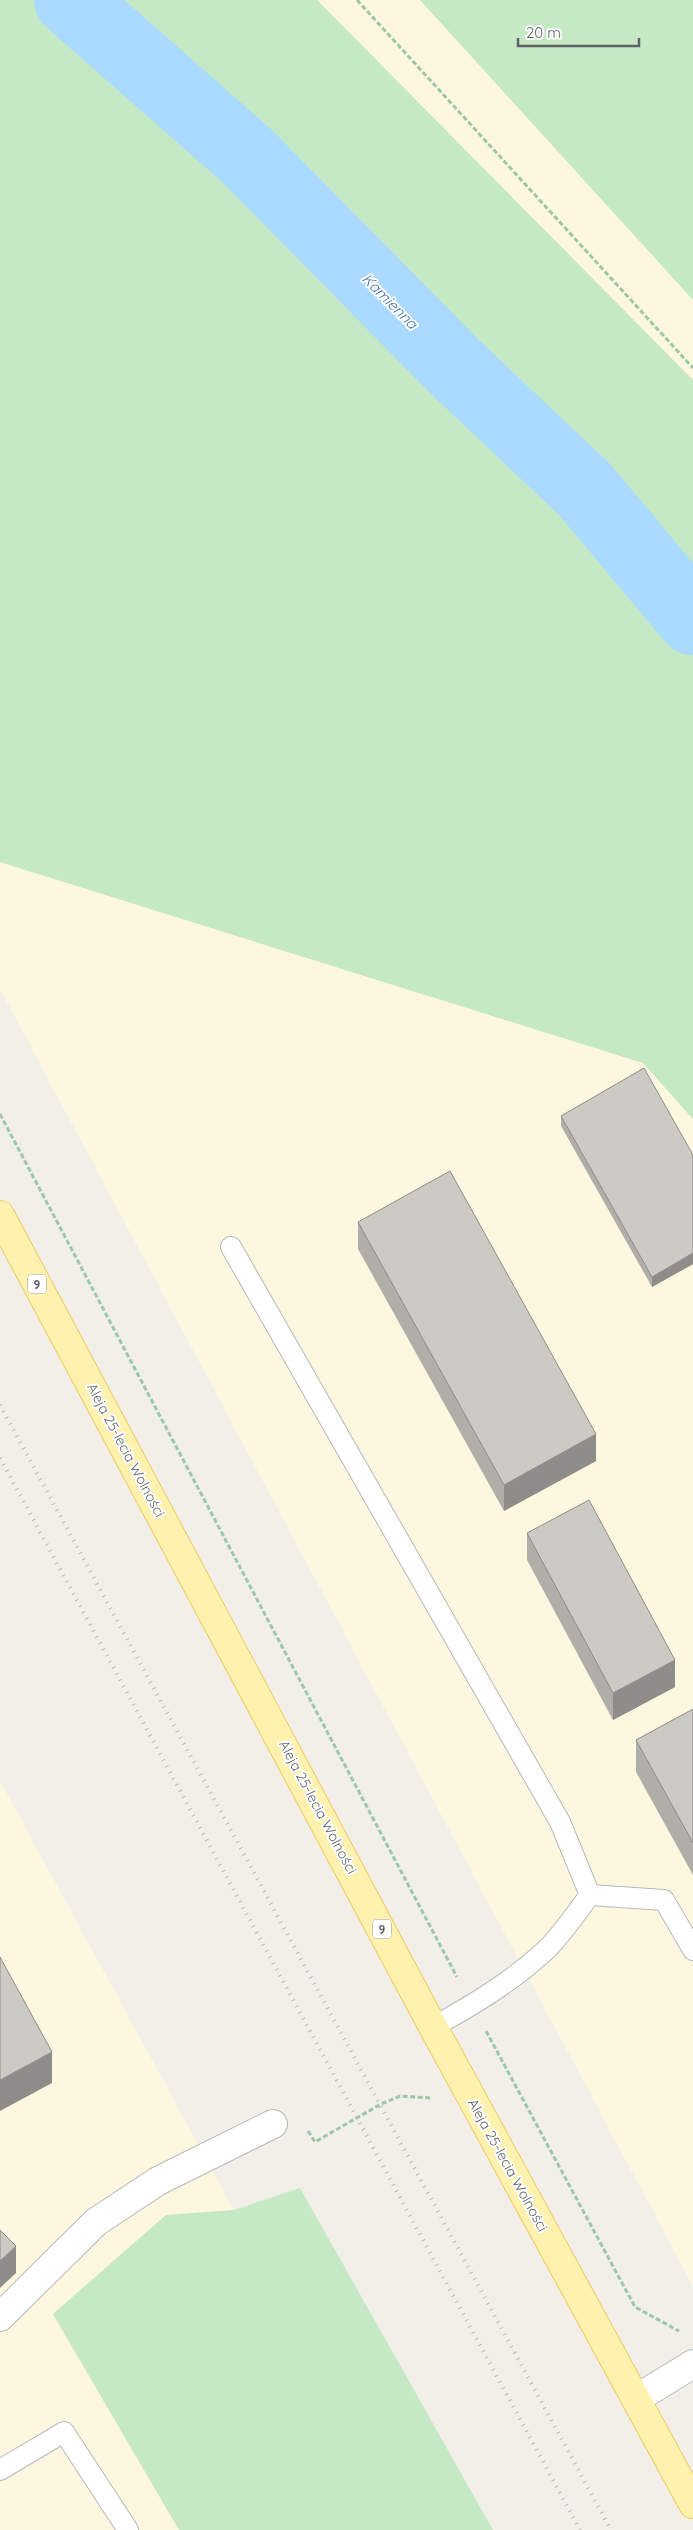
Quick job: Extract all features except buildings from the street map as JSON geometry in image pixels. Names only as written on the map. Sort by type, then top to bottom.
[{"type":"main road","name":"Aleja 25-lecia Wolności","points":[[0,1215],[433,2027],[693,2504]]},
{"type":"street","points":[[0,2317],[96,2222],[158,2181],[273,2124]]},
{"type":"street","points":[[636,2399],[693,2364]]},
{"type":"lane","points":[[231,1247],[560,1822],[590,1895]]},
{"type":"lane","points":[[433,2027],[472,2005],[509,1980],[547,1948],[590,1895]]},
{"type":"lane","points":[[590,1895],[664,1900],[693,1950]]},
{"type":"lane","points":[[0,2470],[64,2432],[128,2530]]},
{"type":"path","points":[[357,0],[693,368]]},
{"type":"path","points":[[0,1114],[472,2005],[635,2307],[685,2334]]},
{"type":"path","points":[[273,2124],[298,2111],[315,2142],[381,2104],[400,2096],[437,2098]]},
{"type":"shaded area","points":[[317,0],[693,0],[693,380]]},
{"type":"shaded area","points":[[0,862],[643,1063],[693,1119],[693,2286],[0,989]]},
{"type":"shaded area","points":[[0,1781],[234,2210],[166,2215],[53,2315],[179,2530],[0,2530]]},
{"type":"green space","points":[[0,0],[317,0],[693,380],[693,1119],[643,1063],[0,862]]},
{"type":"green space","points":[[420,0],[693,0],[693,300]]},
{"type":"green space","points":[[300,2188],[493,2530],[179,2530],[53,2314],[166,2215],[234,2210]]},
{"type":"waterway","name":"Kamienna","points":[[70,0],[247,156],[455,367],[585,490],[693,619]]},
{"type":"railway","points":[[0,1405],[611,2530]]},
{"type":"railway","points":[[0,1458],[580,2530]]}]
